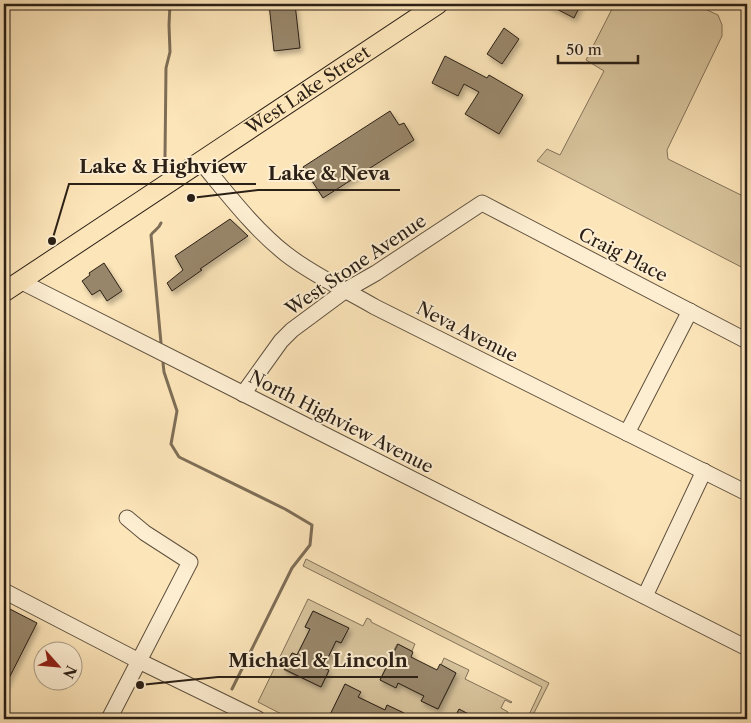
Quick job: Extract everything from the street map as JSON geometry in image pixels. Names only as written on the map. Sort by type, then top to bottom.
[{"type":"main road","name":"West Lake Street","points":[[4,292],[438,4]]},
{"type":"street","name":"Neva Avenue","points":[[200,161],[264,235],[288,255],[375,307],[747,493]]},
{"type":"street","name":"West Stone Avenue","points":[[244,394],[281,341],[292,330],[346,290],[376,273],[482,203]]},
{"type":"street","name":"Craig Place","points":[[482,203],[747,341]]},
{"type":"street","name":"North Highview Avenue","points":[[20,281],[747,648]]},
{"type":"street","points":[[627,432],[690,311]]},
{"type":"street","points":[[645,596],[704,470]]},
{"type":"street","points":[[109,719],[190,562],[145,533],[127,518]]},
{"type":"street","points":[[4,591],[139,661],[258,719]]},
{"type":"shaded area","points":[[618,4],[694,4],[718,15],[722,25],[722,36],[667,150],[668,159],[747,198],[747,270],[537,161],[547,149],[560,155],[604,71],[586,60],[613,7]]},
{"type":"shaded area","points":[[306,559],[549,683],[531,719],[527,719],[542,687],[303,566]]},
{"type":"shaded area","points":[[308,599],[363,626],[367,618],[371,622],[415,644],[412,651],[397,644],[380,680],[395,687],[398,683],[424,696],[421,701],[438,709],[456,673],[441,665],[444,658],[469,670],[465,679],[512,702],[505,700],[501,708],[508,712],[504,719],[478,719],[459,710],[454,719],[400,719],[403,713],[387,705],[385,710],[358,697],[360,692],[345,684],[328,719],[291,719],[258,702]],"holes":[[[313,611],[348,628],[341,643],[336,641],[323,668],[329,671],[321,687],[284,670],[292,653],[297,655],[310,629],[305,627]]]},
{"type":"building","points":[[269,4],[295,4],[300,48],[274,51]]},
{"type":"building","points":[[547,4],[581,4],[574,18]]},
{"type":"building","points":[[504,28],[519,39],[502,64],[487,54]]},
{"type":"building","points":[[445,56],[487,78],[489,75],[523,95],[499,134],[465,114],[479,92],[464,84],[458,96],[432,83]]},
{"type":"building","points":[[390,111],[399,125],[404,123],[414,140],[323,198],[303,167]]},
{"type":"building","points":[[230,219],[248,236],[172,291],[167,283],[183,270],[175,256]]},
{"type":"building","points":[[104,263],[122,291],[107,301],[100,290],[92,295],[82,281],[90,275],[89,273]]},
{"type":"building","points":[[4,606],[37,623],[4,688]]},
{"type":"building","points":[[313,611],[349,628],[341,643],[336,641],[323,668],[329,670],[321,687],[284,669],[292,653],[297,655],[310,629],[305,627]]},
{"type":"building","points":[[398,644],[413,652],[411,657],[437,670],[440,664],[456,673],[438,709],[421,701],[424,696],[398,683],[396,688],[380,680]]},
{"type":"building","points":[[345,684],[361,692],[358,697],[385,710],[387,705],[404,713],[400,719],[328,719]]},
{"type":"building","points":[[459,709],[478,719],[454,719]]},
{"type":"waterway","points":[[165,157],[166,68],[170,52],[170,4]]},
{"type":"waterway","points":[[161,223],[151,235],[161,343]]},
{"type":"waterway","points":[[163,363],[164,372],[177,411],[171,444],[179,457],[285,509],[312,525],[310,545],[292,568],[232,689]]},
{"type":"place","name":"Lake & Neva","points":[[191,198]]},
{"type":"place","name":"Lake & Highview","points":[[52,241]]},
{"type":"place","name":"Michael & Lincoln","points":[[140,685]]}]
